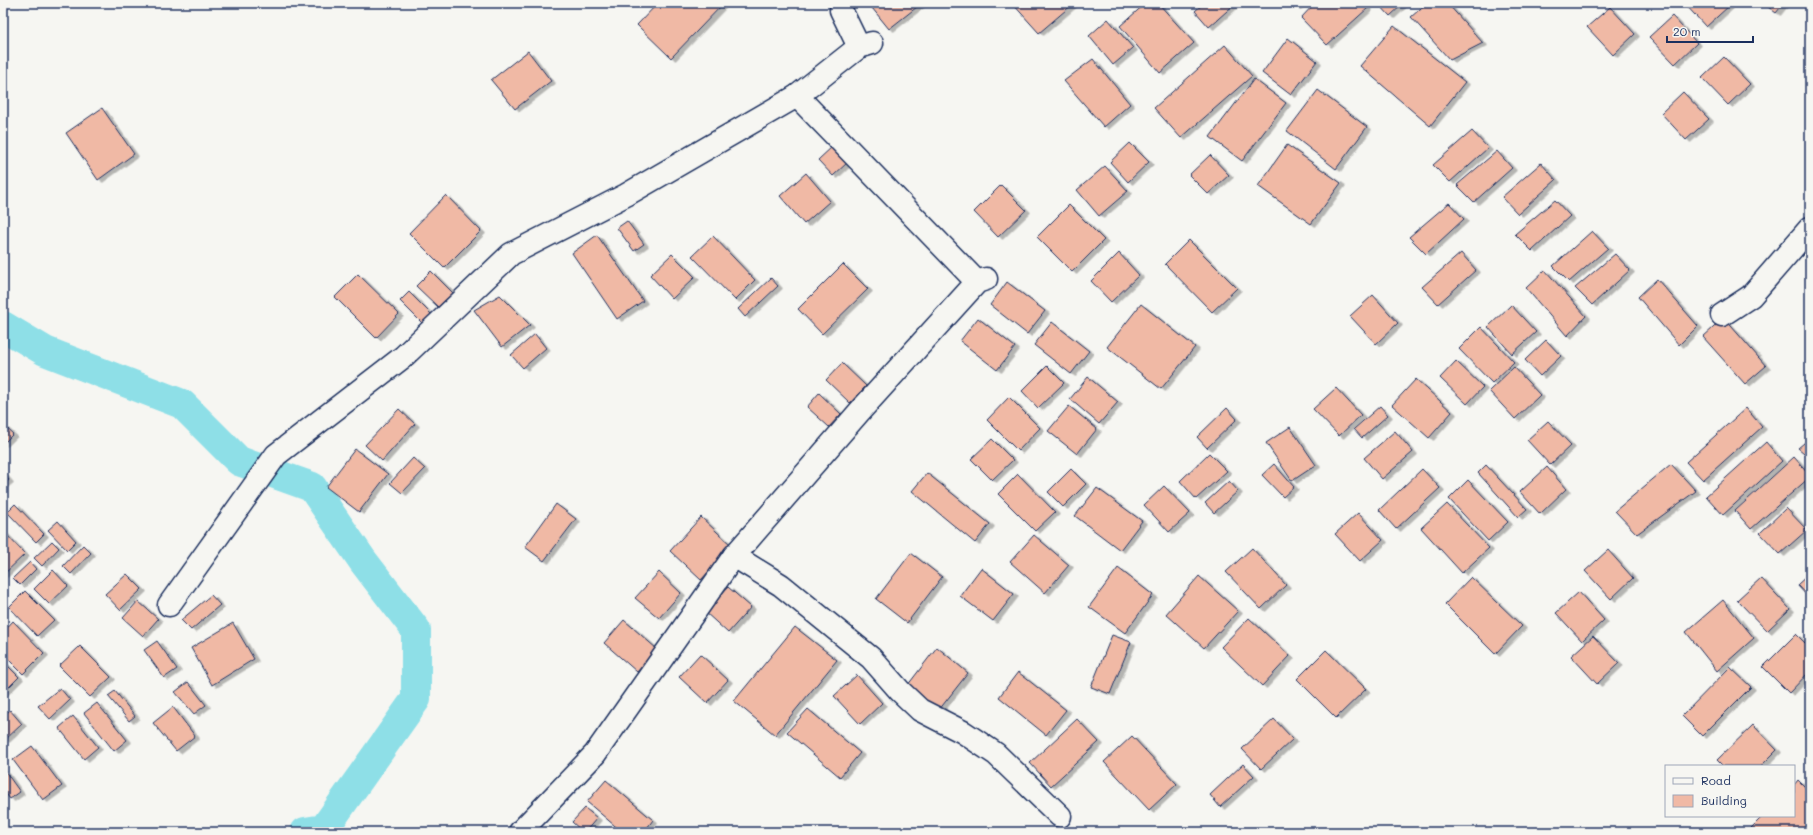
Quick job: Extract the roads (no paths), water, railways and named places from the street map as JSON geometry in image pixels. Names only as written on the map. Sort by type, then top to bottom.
[{"type":"street","points":[[169,605],[276,455],[403,357],[511,254],[626,195],[797,96],[865,45],[841,10]]},
{"type":"street","points":[[520,832],[595,754],[734,556],[860,411],[981,280],[797,96]]},
{"type":"street","points":[[1722,314],[1751,296],[1810,228]]},
{"type":"street","points":[[734,556],[781,585],[871,658],[900,691],[920,710],[963,732],[996,754],[1060,816]]},
{"type":"waterway","points":[[3,326],[45,351],[182,404],[239,461],[312,487],[363,561],[416,630],[416,699],[324,829],[305,832]]}]
